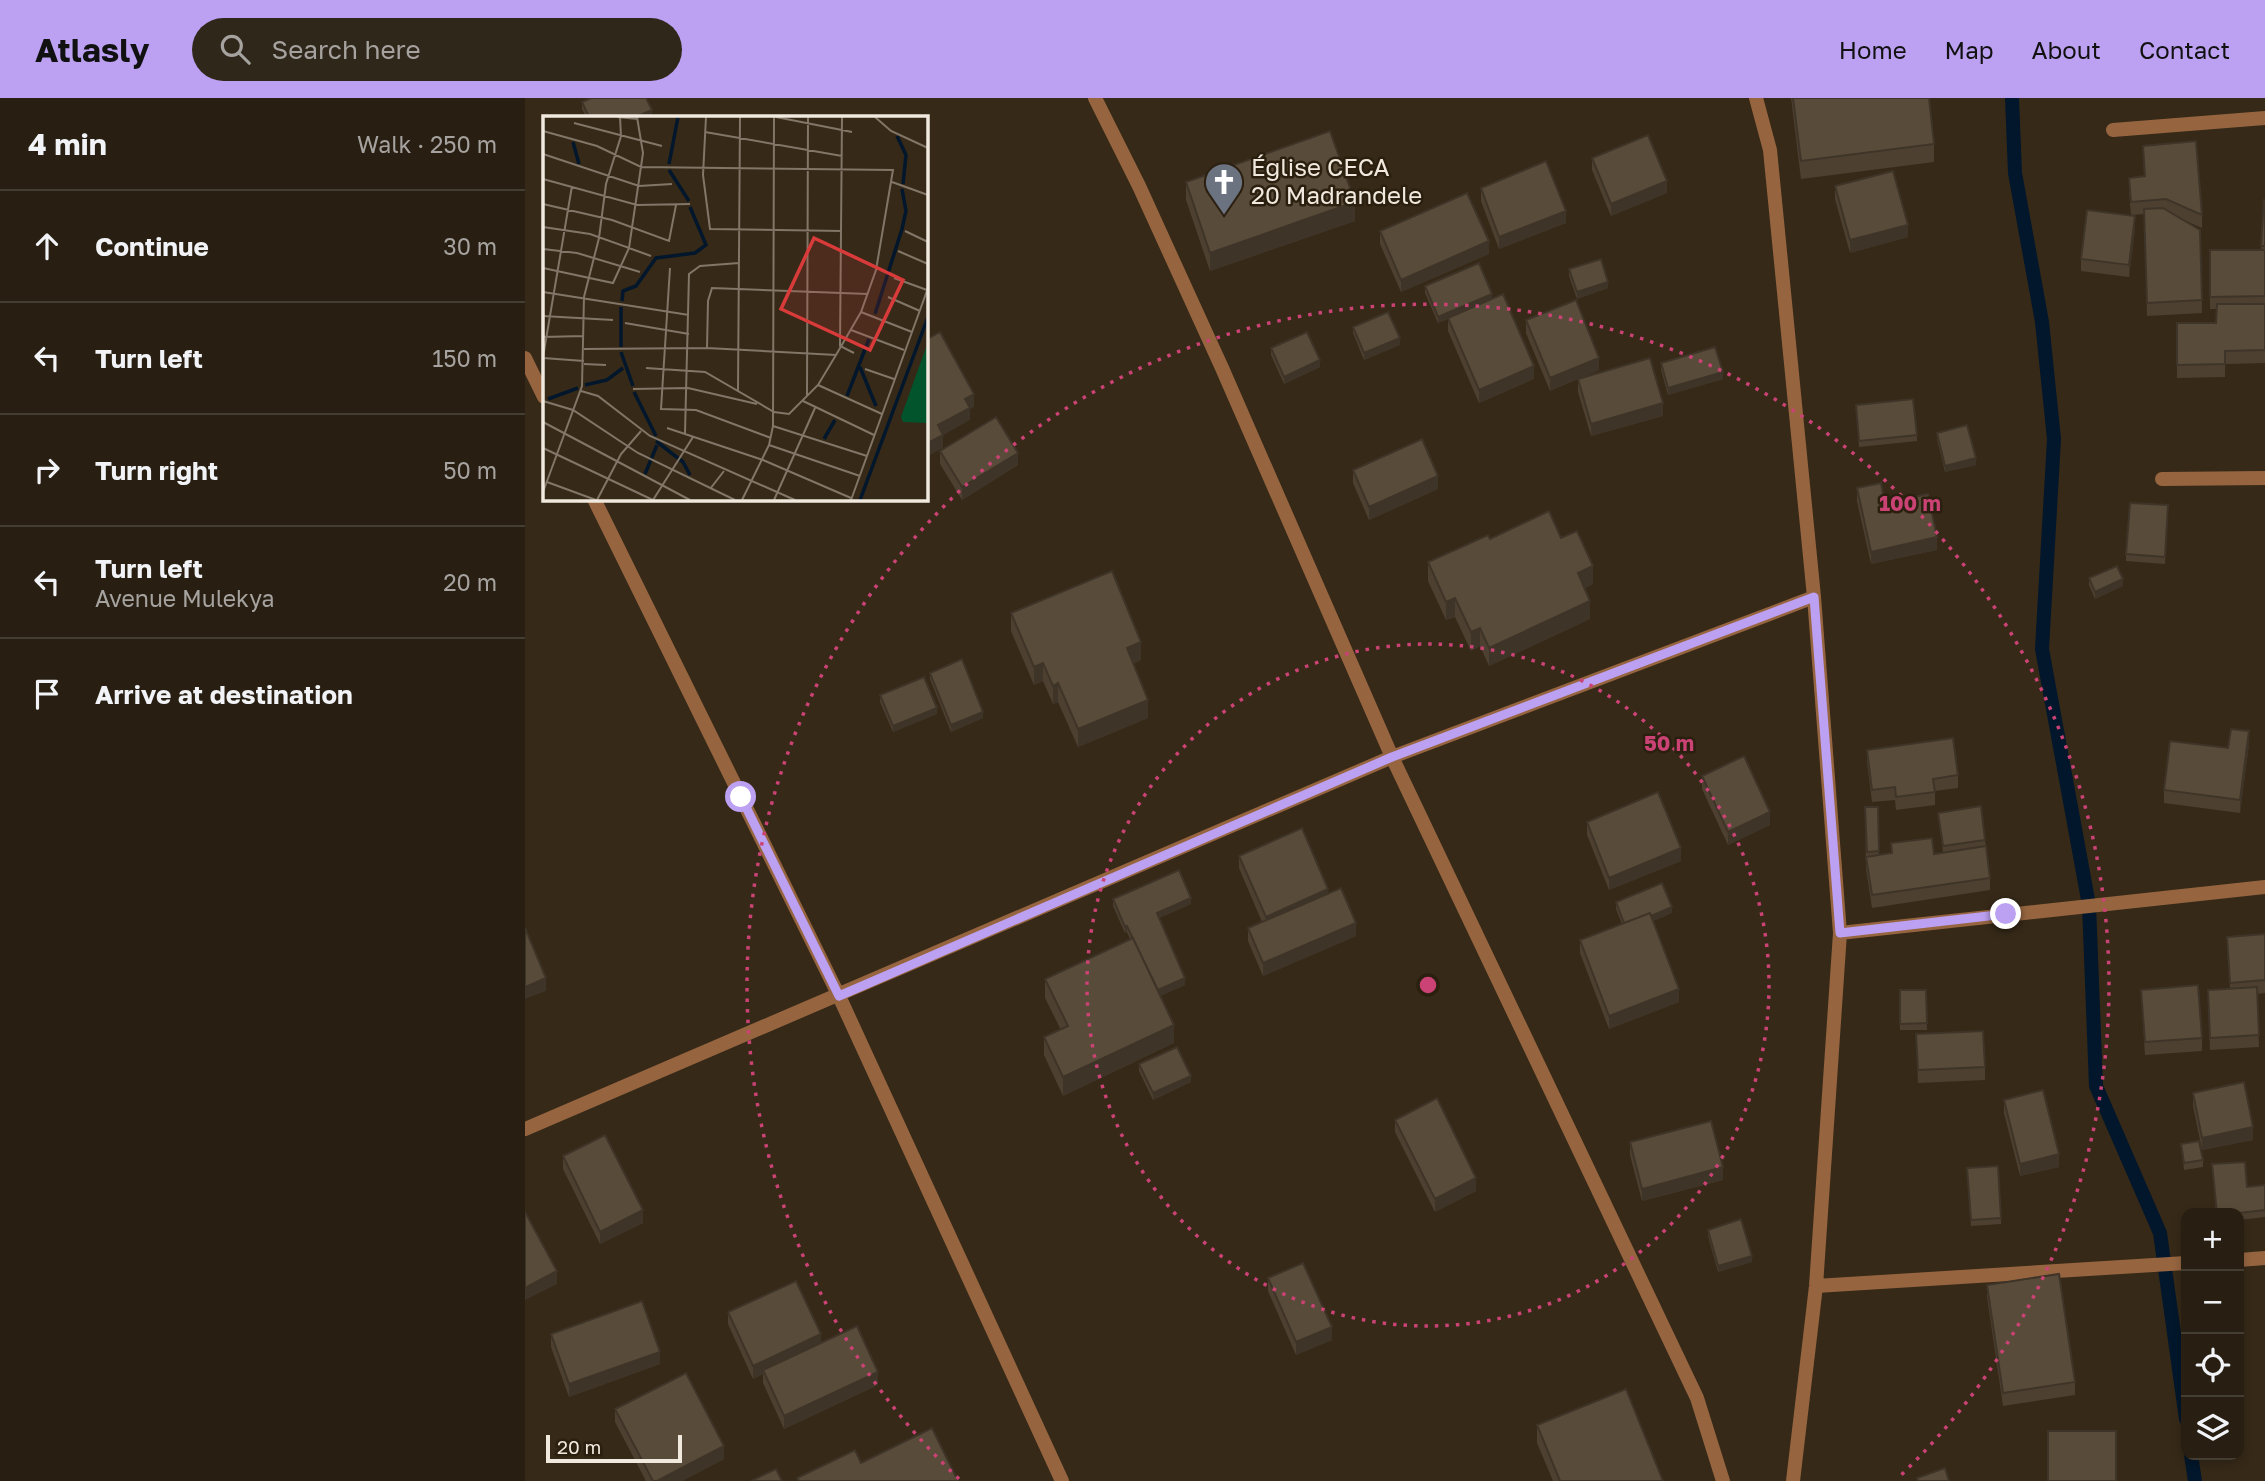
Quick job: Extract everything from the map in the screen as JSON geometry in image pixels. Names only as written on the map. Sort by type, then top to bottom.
[{"type":"street","points":[[1095,98],[1139,186],[1217,356],[1392,757],[1697,1398],[1723,1481]]},
{"type":"street","points":[[1756,98],[1770,150],[1814,597],[1840,933],[1816,1286],[1793,1481]]},
{"type":"street","points":[[2113,130],[2265,118]]},
{"type":"street","points":[[525,358],[543,395]]},
{"type":"street","points":[[2162,478],[2265,478]]},
{"type":"street","points":[[594,500],[839,996],[1062,1481]]},
{"type":"street","points":[[525,1129],[1392,757],[1814,597]]},
{"type":"street","points":[[1840,933],[2265,887]]},
{"type":"street","points":[[2244,1259],[2265,1258]]},
{"type":"street","points":[[1816,1286],[2181,1263]]},
{"type":"building","points":[[591,98],[646,98],[652,110],[638,116],[589,116],[582,102]]},
{"type":"building","points":[[1793,98],[1929,98],[1934,144],[1801,161]]},
{"type":"building","points":[[1330,131],[1355,202],[1210,253],[1186,182]]},
{"type":"building","points":[[1648,135],[1667,181],[1611,204],[1592,158]]},
{"type":"building","points":[[2196,141],[2202,215],[2166,199],[2131,202],[2129,178],[2145,176],[2143,146]]},
{"type":"building","points":[[1546,161],[1566,211],[1499,237],[1481,188]]},
{"type":"building","points":[[1893,171],[1908,225],[1850,240],[1835,186]]},
{"type":"building","points":[[1467,193],[1489,241],[1401,280],[1380,231]]},
{"type":"building","points":[[2264,200],[2265,246],[2261,246]]},
{"type":"building","points":[[2163,208],[2200,230],[2202,300],[2147,303],[2144,209]]},
{"type":"building","points":[[2087,210],[2135,216],[2129,265],[2081,259]]},
{"type":"building","points":[[2210,250],[2265,250],[2265,296],[2210,297]]},
{"type":"building","points":[[1601,259],[1608,282],[1577,292],[1569,269]]},
{"type":"building","points":[[1479,263],[1492,294],[1438,317],[1425,286]]},
{"type":"building","points":[[1503,294],[1534,366],[1479,390],[1448,318]]},
{"type":"building","points":[[1576,300],[1599,358],[1550,378],[1526,320]]},
{"type":"building","points":[[2217,304],[2265,304],[2265,350],[2225,351],[2225,364],[2177,365],[2177,323],[2216,323]]},
{"type":"building","points":[[1388,312],[1400,338],[1364,353],[1353,327]]},
{"type":"building","points":[[940,332],[974,394],[965,399],[970,408],[938,425],[943,435],[927,443],[927,339]]},
{"type":"building","points":[[1307,332],[1320,360],[1284,377],[1271,348]]},
{"type":"building","points":[[1715,347],[1723,372],[1668,388],[1661,363]]},
{"type":"building","points":[[1650,358],[1663,403],[1591,424],[1578,379]]},
{"type":"building","points":[[1913,399],[1917,435],[1859,441],[1856,405]]},
{"type":"building","points":[[996,417],[1018,453],[962,487],[940,451]]},
{"type":"building","points":[[1967,425],[1976,458],[1945,466],[1937,433]]},
{"type":"building","points":[[1422,439],[1438,476],[1369,507],[1353,470]]},
{"type":"building","points":[[1881,483],[1885,503],[1928,494],[1937,537],[1871,552],[1857,488]]},
{"type":"building","points":[[2130,503],[2168,505],[2165,557],[2126,554]]},
{"type":"building","points":[[1549,511],[1561,538],[1577,531],[1593,566],[1578,573],[1590,601],[1489,648],[1480,628],[1471,632],[1455,598],[1446,602],[1428,562],[1488,535],[1490,539]]},
{"type":"building","points":[[2117,566],[2123,579],[2095,592],[2089,578]]},
{"type":"building","points":[[1112,571],[1141,642],[1127,648],[1148,700],[1078,729],[1058,683],[1053,686],[1043,663],[1034,667],[1011,613]]},
{"type":"building","points":[[962,659],[983,712],[951,725],[930,673]]},
{"type":"building","points":[[924,677],[937,708],[893,726],[880,695]]},
{"type":"building","points":[[2231,729],[2249,731],[2240,800],[2164,790],[2170,741],[2228,748]]},
{"type":"building","points":[[1953,738],[1958,775],[1933,779],[1935,792],[1896,797],[1895,787],[1872,790],[1867,750]]},
{"type":"building","points":[[1744,756],[1770,812],[1728,832],[1702,776]]},
{"type":"building","points":[[1658,792],[1681,848],[1609,878],[1587,822]]},
{"type":"building","points":[[1981,806],[1985,840],[1943,846],[1938,813]]},
{"type":"building","points":[[1865,807],[1878,807],[1879,851],[1867,852]]},
{"type":"building","points":[[1302,828],[1328,889],[1266,917],[1239,856]]},
{"type":"building","points":[[1932,838],[1934,854],[1986,846],[1990,878],[1872,895],[1866,857],[1892,853],[1891,843]]},
{"type":"building","points":[[1179,870],[1191,898],[1157,913],[1185,978],[1158,990],[1113,899]]},
{"type":"building","points":[[1662,883],[1672,907],[1624,923],[1616,902]]},
{"type":"building","points":[[1341,888],[1356,923],[1263,963],[1248,928]]},
{"type":"building","points":[[1650,913],[1679,989],[1609,1016],[1580,940]]},
{"type":"building","points":[[525,928],[546,978],[525,987]]},
{"type":"building","points":[[2265,934],[2265,980],[2230,983],[2227,937]]},
{"type":"building","points":[[1133,938],[1174,1025],[1063,1077],[1044,1037],[1068,1026],[1045,979]]},
{"type":"building","points":[[2198,985],[2202,1038],[2145,1042],[2141,990]]},
{"type":"building","points":[[2257,987],[2259,1035],[2210,1038],[2208,990]]},
{"type":"building","points":[[1900,990],[1926,990],[1927,1023],[1900,1024]]},
{"type":"building","points":[[1983,1031],[1985,1067],[1918,1070],[1916,1034]]},
{"type":"building","points":[[1177,1047],[1191,1076],[1153,1093],[1139,1064]]},
{"type":"building","points":[[2244,1082],[2253,1127],[2202,1138],[2193,1093]]},
{"type":"building","points":[[2043,1090],[2059,1154],[2020,1164],[2004,1100]]},
{"type":"building","points":[[1437,1098],[1476,1178],[1435,1199],[1395,1120]]},
{"type":"building","points":[[1711,1121],[1723,1167],[1642,1189],[1630,1142]]},
{"type":"building","points":[[605,1135],[643,1210],[600,1232],[563,1156]]},
{"type":"building","points":[[2199,1141],[2203,1160],[2184,1163],[2181,1144]]},
{"type":"building","points":[[2245,1162],[2247,1187],[2265,1185],[2265,1210],[2244,1212],[2244,1208],[2216,1208],[2212,1164]]},
{"type":"building","points":[[1998,1166],[2001,1218],[1971,1220],[1967,1168]]},
{"type":"building","points":[[525,1212],[557,1271],[525,1288]]},
{"type":"building","points":[[1741,1219],[1752,1256],[1718,1266],[1708,1230]]},
{"type":"building","points":[[1303,1263],[1332,1327],[1296,1342],[1268,1278]]},
{"type":"building","points":[[2059,1274],[2075,1382],[2003,1393],[1987,1285]]},
{"type":"building","points":[[796,1281],[821,1334],[753,1366],[728,1312]]},
{"type":"building","points":[[642,1301],[660,1352],[569,1384],[551,1334]]},
{"type":"building","points":[[857,1326],[878,1372],[784,1416],[763,1370]]},
{"type":"building","points":[[686,1373],[724,1446],[653,1481],[615,1409]]},
{"type":"building","points":[[1626,1389],[1663,1481],[1560,1481],[1537,1425]]},
{"type":"building","points":[[932,1428],[958,1481],[799,1481],[797,1478],[855,1450],[861,1463]]},
{"type":"building","points":[[2048,1431],[2116,1431],[2116,1481],[2048,1481]]},
{"type":"building","points":[[1945,1468],[1949,1481],[1918,1481],[1917,1478]]},
{"type":"building","points":[[776,1469],[782,1481],[751,1481]]},
{"type":"waterway","points":[[2012,98],[2015,173],[2042,322],[2054,439],[2042,649],[2089,905],[2096,1086],[2160,1233],[2183,1397]]},
{"type":"waterway","points":[[2192,1460],[2195,1481]]},
{"type":"place","name":"Église CECA 20 Madrandele","points":[[1224,216]]},
{"type":"route","points":[[741,797],[839,996],[1392,757],[1814,597],[1840,933],[2006,914]]}]
